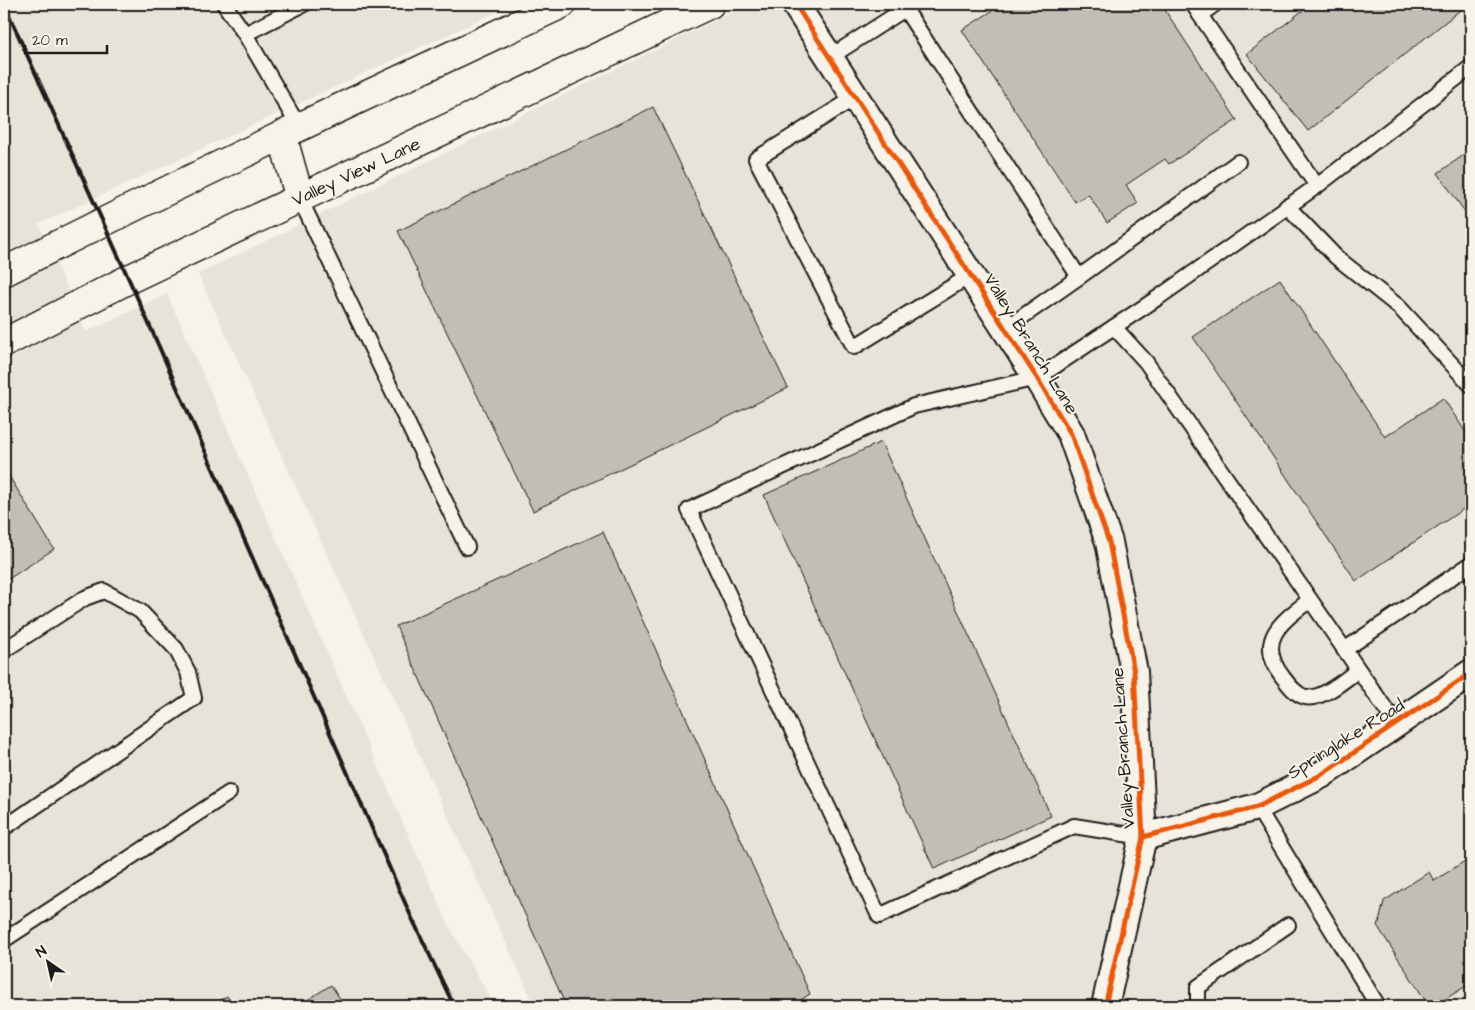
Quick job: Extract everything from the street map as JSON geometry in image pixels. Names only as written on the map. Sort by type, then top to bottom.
[{"type":"main road","points":[[4,272],[102,222],[291,131],[562,4]]},
{"type":"main road","name":"Valley View Lane","points":[[4,343],[129,279],[710,4]]},
{"type":"main road","points":[[291,131],[300,198]]},
{"type":"street","name":"Valley Branch Lane","points":[[796,4],[1037,378],[1071,434],[1109,542],[1134,672],[1143,837],[1105,1006]]},
{"type":"street","name":"Springlake Road","points":[[1143,837],[1257,807],[1321,776],[1471,673]]},
{"type":"lane","points":[[224,4],[245,34],[291,131]]},
{"type":"lane","points":[[245,34],[304,4]]},
{"type":"lane","points":[[1214,4],[1197,9],[1317,186]]},
{"type":"lane","points":[[830,57],[909,6],[1079,277]]},
{"type":"lane","points":[[1143,837],[1074,826],[879,916],[689,510],[914,406],[1037,378],[1159,297],[1317,186],[1471,67]]},
{"type":"lane","points":[[856,97],[756,159],[854,347],[971,275]]},
{"type":"lane","points":[[1005,329],[1238,162]]},
{"type":"lane","points":[[300,198],[467,547]]},
{"type":"lane","points":[[1287,206],[1336,257],[1399,307],[1471,385]]},
{"type":"lane","points":[[1114,327],[1146,362],[1396,724]]},
{"type":"lane","points":[[1344,650],[1471,564]]},
{"type":"lane","points":[[4,650],[85,598],[104,591],[140,611],[176,648],[188,672],[194,698],[4,828]]},
{"type":"lane","points":[[1310,600],[1287,617],[1280,625],[1273,639],[1270,652],[1273,662],[1282,676],[1293,690],[1305,697],[1330,691],[1358,670]]},
{"type":"lane","points":[[4,940],[229,792]]},
{"type":"lane","points":[[1257,807],[1378,1006]]},
{"type":"lane","points":[[1198,1006],[1198,986],[1288,925]]},
{"type":"shaded area","points":[[4,4],[514,4],[39,224],[86,332],[167,294],[450,928],[495,1006],[4,1006]]},
{"type":"shaded area","points":[[749,4],[1471,4],[1471,1006],[535,1006],[198,274]]},
{"type":"building","points":[[1003,4],[1161,4],[1237,120],[1169,164],[1165,159],[1126,185],[1138,203],[1107,223],[1088,194],[1075,202],[962,30]]},
{"type":"building","points":[[1311,4],[1468,4],[1308,131],[1247,54]]},
{"type":"building","points":[[653,107],[788,388],[533,511],[398,231]]},
{"type":"building","points":[[1471,150],[1471,221],[1438,173]]},
{"type":"building","points":[[1280,279],[1385,437],[1443,398],[1471,440],[1471,504],[1356,581],[1193,337]]},
{"type":"building","points":[[881,442],[1051,816],[934,869],[764,495]]},
{"type":"building","points":[[4,468],[54,549],[4,582]]},
{"type":"building","points":[[603,532],[810,994],[791,1006],[566,1006],[396,626]]},
{"type":"building","points":[[1471,857],[1471,983],[1434,1006],[1429,1006],[1378,927],[1384,901],[1429,872],[1434,881]]},
{"type":"building","points":[[331,985],[345,1006],[298,1006]]},
{"type":"building","points":[[227,996],[234,1006],[211,1006]]},
{"type":"railway","points":[[4,4],[141,306],[410,914],[454,1006]]},
{"type":"cycle path","points":[[795,4],[1037,378],[1071,434],[1109,542],[1134,672],[1143,837],[1105,1006]]},
{"type":"cycle path","points":[[1143,837],[1257,807],[1321,775],[1471,673]]}]
